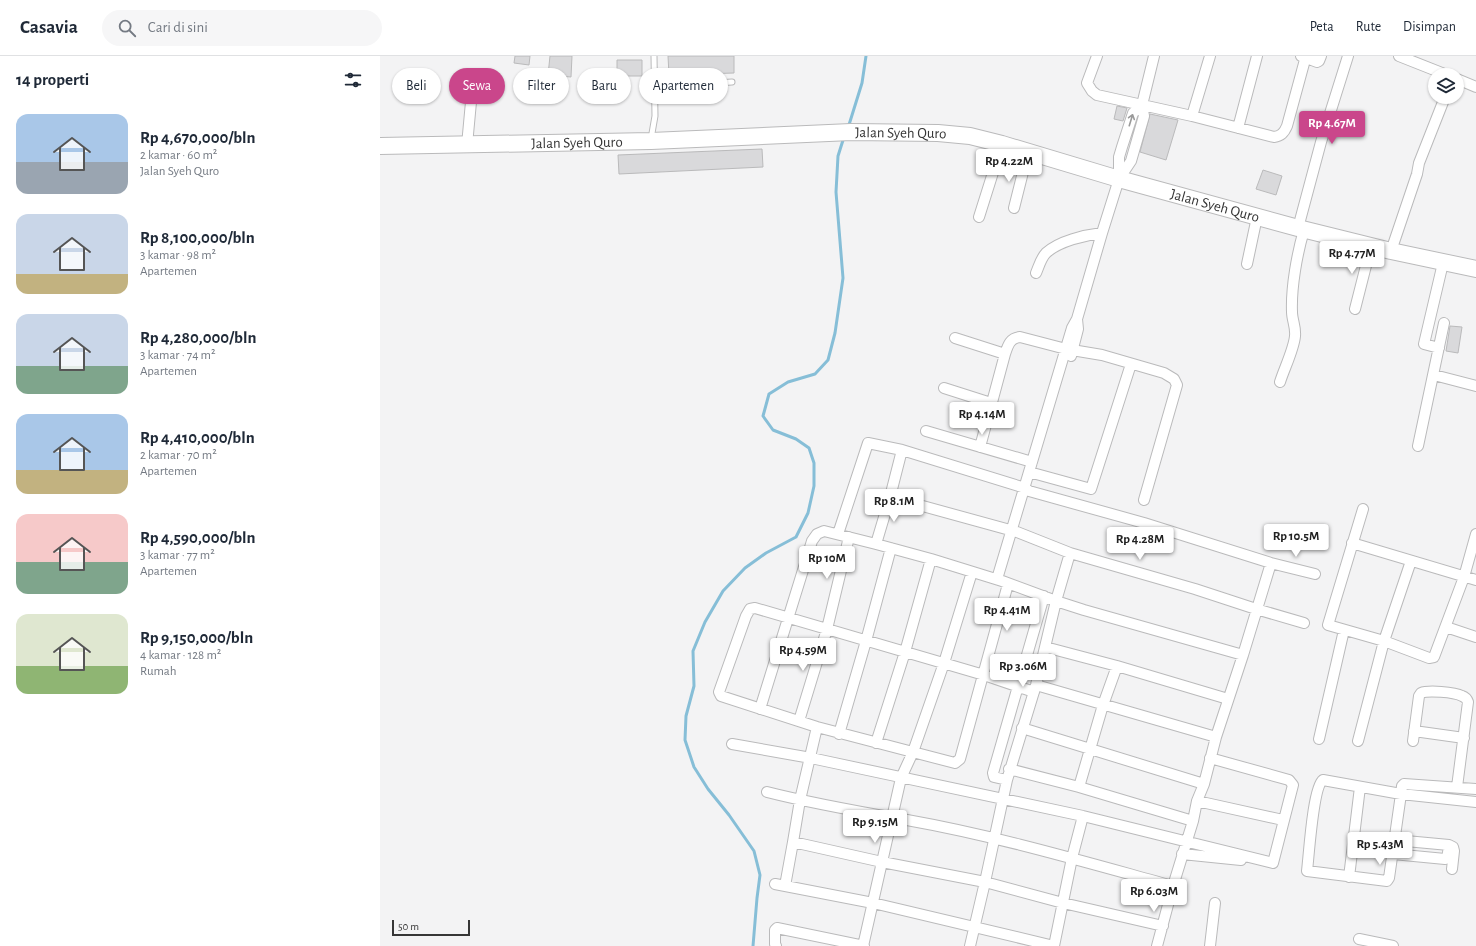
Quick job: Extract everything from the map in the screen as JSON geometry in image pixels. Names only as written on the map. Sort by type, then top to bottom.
[{"type":"main road","name":"Jalan Syeh Quro","points":[[380,146],[651,141],[851,132],[938,133],[970,136],[1002,144],[1119,180],[1301,229],[1442,263],[1476,269]]},
{"type":"street","points":[[1097,56],[1087,82],[1092,91],[1097,95],[1192,116],[1274,137],[1279,137],[1287,126],[1304,56],[1317,62],[1319,61],[1320,56]]},
{"type":"street","points":[[1154,56],[1142,105],[1144,116],[1131,161],[1119,180],[1077,319],[1072,328],[1070,349],[1014,532],[1002,581],[984,675],[958,762],[952,763],[876,742],[840,734],[722,696],[719,690],[746,616],[750,609],[755,608],[944,663],[984,675],[1018,686],[1035,688],[1103,705],[1216,737]]},
{"type":"street","points":[[1192,116],[1210,56]]},
{"type":"street","points":[[1238,128],[1257,56]]},
{"type":"street","points":[[1280,382],[1295,337],[1296,329],[1292,312],[1301,229],[1321,142],[1348,56]]},
{"type":"street","points":[[1399,56],[1429,68]]},
{"type":"street","points":[[1464,82],[1476,87]]},
{"type":"street","points":[[467,145],[471,104]]},
{"type":"street","points":[[1391,251],[1418,174],[1419,163],[1442,104]]},
{"type":"street","points":[[979,217],[1002,144]]},
{"type":"street","points":[[1014,208],[1028,152]]},
{"type":"street","points":[[1247,264],[1257,217]]},
{"type":"street","points":[[1036,273],[1042,258],[1046,253],[1081,236],[1102,233]]},
{"type":"street","points":[[1355,309],[1370,246]]},
{"type":"street","points":[[1439,348],[1424,344],[1442,263]]},
{"type":"street","points":[[1418,446],[1444,323]]},
{"type":"street","points":[[955,338],[1006,354]]},
{"type":"street","points":[[980,446],[1009,342],[1014,338],[1102,355],[1164,372],[1174,379],[1177,385],[1144,500]]},
{"type":"street","points":[[1032,472],[1032,462],[1070,349]]},
{"type":"street","points":[[1032,472],[1091,489],[1131,364]]},
{"type":"street","points":[[1434,375],[1476,386]]},
{"type":"street","points":[[944,388],[991,403]]},
{"type":"street","points":[[926,431],[1032,462]]},
{"type":"street","points":[[838,534],[868,443],[902,450],[1027,490],[1315,574]]},
{"type":"street","points":[[876,544],[902,450]]},
{"type":"street","points":[[890,497],[1014,532],[1070,553],[1195,589],[1304,623]]},
{"type":"street","points":[[1363,509],[1328,625],[1384,641],[1431,658],[1434,657],[1446,627],[1464,577],[1476,537]]},
{"type":"street","points":[[760,709],[812,541],[817,534],[824,531],[932,559],[1002,581],[1056,601],[1243,655]]},
{"type":"street","points":[[799,721],[827,629],[849,537]]},
{"type":"street","points":[[1352,543],[1476,580]]},
{"type":"street","points":[[840,734],[891,548]]},
{"type":"street","points":[[970,946],[1009,768],[1035,688],[1056,601],[1070,553]]},
{"type":"street","points":[[876,742],[905,652],[932,559]]},
{"type":"street","points":[[1358,741],[1384,641],[1411,561]]},
{"type":"street","points":[[1157,946],[1182,854],[1193,821],[1197,801],[1204,784],[1216,737],[1271,562]]},
{"type":"street","points":[[783,946],[776,946],[775,944],[775,930],[777,928],[863,946],[901,778],[913,752],[944,663],[972,572]]},
{"type":"street","points":[[1006,780],[994,777],[993,773],[1044,596]]},
{"type":"street","points":[[1446,627],[1476,637]]},
{"type":"street","points":[[1320,739],[1344,630]]},
{"type":"street","points":[[1045,647],[1117,666],[1228,699]]},
{"type":"street","points":[[1079,786],[1103,705],[1117,666]]},
{"type":"street","points":[[1457,787],[1464,738],[1468,702],[1464,697],[1456,694],[1421,693],[1419,696],[1413,736],[1464,738]]},
{"type":"street","points":[[785,886],[800,800],[817,727]]},
{"type":"street","points":[[1022,728],[1204,784]]},
{"type":"street","points":[[732,744],[810,758],[1083,816],[1273,863]]},
{"type":"street","points":[[1210,758],[1290,781],[1293,785],[1273,863]]},
{"type":"street","points":[[1009,768],[1079,786],[1193,821]]},
{"type":"street","points":[[1476,789],[1405,783],[1402,786],[1401,794],[1395,840],[1393,854],[1389,878],[1387,881],[1307,871],[1316,796],[1319,782],[1323,780],[1401,794],[1476,802]]},
{"type":"street","points":[[1348,877],[1360,787]]},
{"type":"street","points":[[768,792],[800,800],[907,820],[994,839],[1072,858],[1173,886]]},
{"type":"street","points":[[1197,801],[1284,820]]},
{"type":"street","points":[[775,884],[873,903],[1054,946],[1072,858],[1083,816]]},
{"type":"street","points":[[1395,840],[1449,845],[1453,847],[1452,869]]},
{"type":"street","points":[[793,842],[882,862],[985,882],[1063,903],[1163,926]]},
{"type":"street","points":[[1393,854],[1446,859],[1449,845]]},
{"type":"street","points":[[1182,854],[1273,863]]},
{"type":"street","points":[[1210,946],[1215,903]]},
{"type":"street","points":[[1359,939],[1393,946]]},
{"type":"lane","points":[[654,56],[654,68]]},
{"type":"lane","points":[[728,82],[732,82]]},
{"type":"lane","points":[[651,141],[655,116],[655,104]]},
{"type":"building","points":[[515,56],[530,56],[529,65],[514,63]]},
{"type":"building","points":[[550,56],[572,56],[571,77],[569,77],[569,68],[549,68]]},
{"type":"building","points":[[668,56],[734,56],[734,73],[728,73],[728,68],[669,68]]},
{"type":"building","points":[[617,60],[642,60],[642,68],[639,68],[639,76],[631,76],[631,68],[617,68]]},
{"type":"building","points":[[1117,106],[1127,108],[1123,121],[1114,119]]},
{"type":"building","points":[[1150,114],[1178,120],[1166,160],[1140,152]]},
{"type":"building","points":[[762,149],[763,167],[619,174],[618,155]]},
{"type":"building","points":[[1263,170],[1282,176],[1276,195],[1256,189]]},
{"type":"building","points":[[1450,326],[1462,327],[1458,353],[1446,351]]},
{"type":"waterway","points":[[848,128],[862,83],[866,56]]},
{"type":"waterway","points":[[753,946],[760,875],[754,851],[729,815],[708,789],[694,767],[685,740],[686,716],[694,686],[693,651],[705,622],[723,591],[745,568],[766,553],[796,537],[808,513],[814,486],[814,463],[809,448],[796,439],[773,430],[763,416],[769,394],[788,382],[815,374],[828,360],[835,333],[843,278],[836,192],[838,156],[844,137]]}]
